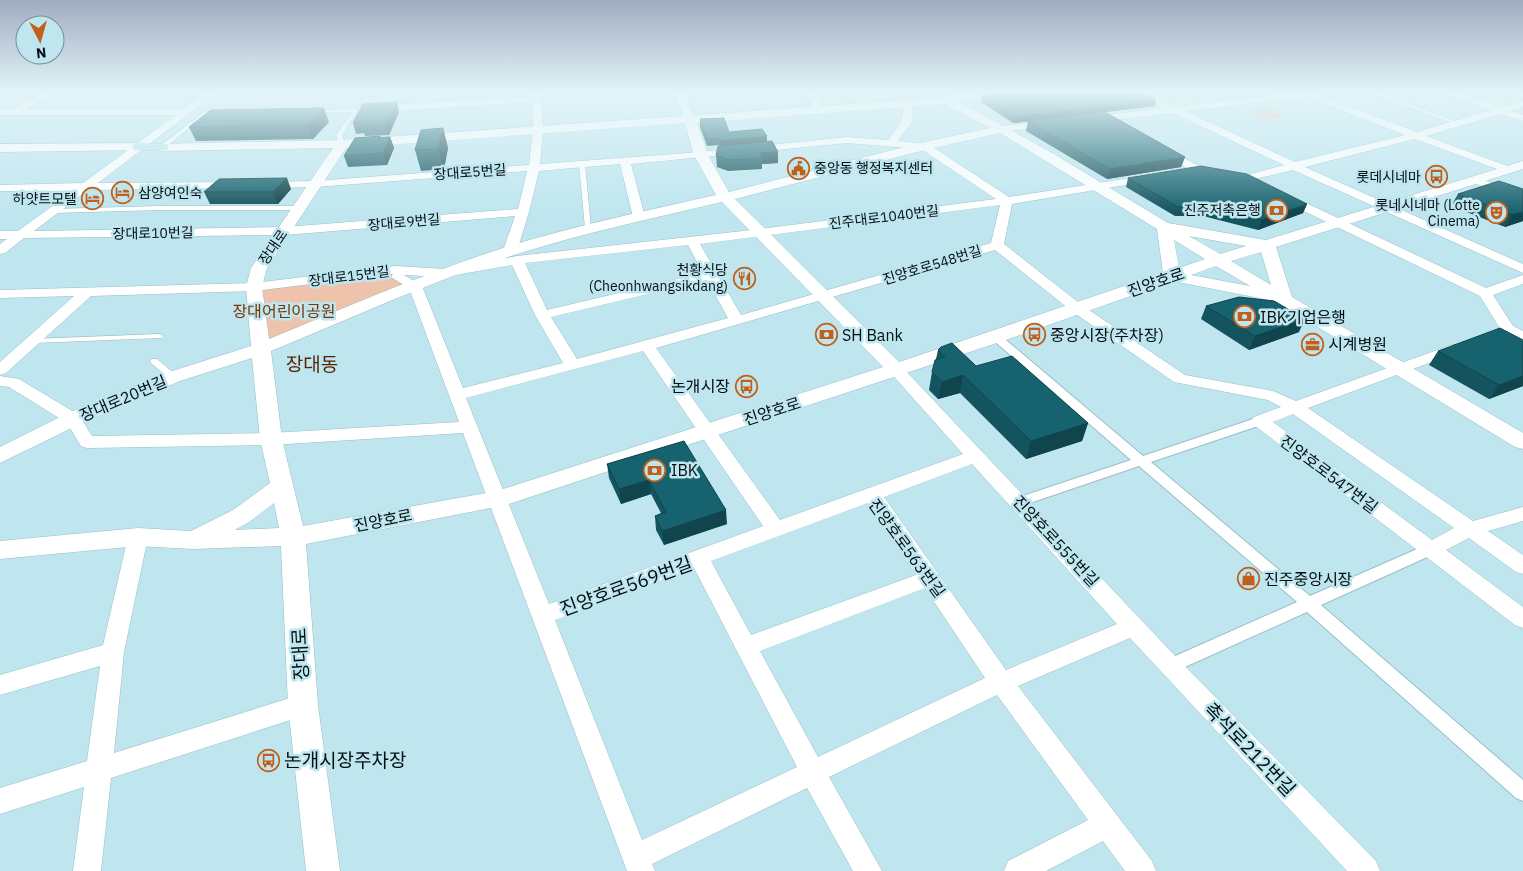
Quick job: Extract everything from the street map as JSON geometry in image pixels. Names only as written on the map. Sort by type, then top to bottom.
[{"type":"main road","points":[[139,147],[162,147]]},
{"type":"street","points":[[0,250],[160,132]]},
{"type":"street","points":[[162,147],[342,144],[528,132]]},
{"type":"street","points":[[538,132],[533,167],[513,255],[542,315],[574,366]]},
{"type":"street","points":[[693,132],[701,155],[725,197],[896,370]]},
{"type":"street","points":[[892,142],[901,132]]},
{"type":"street","name":"장대로15번길","points":[[415,286],[444,273],[513,255],[588,228],[725,197],[924,146],[989,132]]},
{"type":"street","points":[[1006,132],[1523,442]]},
{"type":"street","points":[[1220,132],[1523,269]]},
{"type":"street","points":[[1408,132],[1516,168]]},
{"type":"street","points":[[1237,177],[1294,166],[1428,132]]},
{"type":"street","name":"장대로5번길","points":[[0,188],[316,184],[701,155],[847,140],[892,142],[924,146]]},
{"type":"street","name":"장대로","points":[[323,871],[303,705],[293,537],[271,439],[254,287],[259,268],[342,144]]},
{"type":"street","points":[[924,146],[1007,202],[996,245]]},
{"type":"street","points":[[1156,146],[1198,170],[1237,177],[1269,189],[1485,293],[1507,329],[1523,337]]},
{"type":"street","points":[[0,148],[139,147]]},
{"type":"street","points":[[625,161],[639,217]]},
{"type":"street","name":"진양호로","points":[[0,550],[138,538],[193,540],[293,537],[498,499],[996,337],[1218,260],[1336,222],[1388,208],[1516,168]]},
{"type":"street","points":[[1180,173],[1198,170]]},
{"type":"street","name":"진주대로1040번길","points":[[513,255],[692,241],[761,233],[1007,202],[1162,176]]},
{"type":"street","points":[[1476,180],[1523,199]]},
{"type":"street","name":"장대로9번길","points":[[285,231],[523,212]]},
{"type":"street","points":[[1164,227],[1267,245],[1284,298]]},
{"type":"street","points":[[1164,227],[1172,276],[1284,298]]},
{"type":"street","name":"장대로10번길","points":[[0,235],[285,231]]},
{"type":"street","points":[[692,241],[737,321]]},
{"type":"street","name":"진양호로548번길","points":[[458,395],[574,366],[825,297],[996,245],[1078,309]]},
{"type":"street","points":[[386,271],[415,286]]},
{"type":"street","name":"장대로15번길","points":[[0,294],[254,287],[386,271],[444,273]]},
{"type":"street","points":[[542,315],[712,275]]},
{"type":"street","points":[[1485,293],[1523,279]]},
{"type":"street","points":[[260,348],[415,286]]},
{"type":"street","name":"진양호로569번길","points":[[415,286],[639,864]]},
{"type":"street","points":[[0,370],[87,292]]},
{"type":"street","name":"진양호로547번길","points":[[1078,309],[1180,379],[1273,396],[1295,407],[1523,566]]},
{"type":"street","points":[[1490,336],[1507,329]]},
{"type":"street","points":[[996,337],[1310,605],[1523,792]]},
{"type":"street","name":"진양호로547번길","points":[[1260,421],[1348,386],[1472,342]]},
{"type":"street","points":[[647,346],[776,530]]},
{"type":"street","name":"장대로20번길","points":[[0,456],[73,420],[173,377],[260,348]]},
{"type":"street","name":"진양호로555번길","points":[[896,370],[1135,626]]},
{"type":"street","name":"장대로20번길","points":[[0,381],[13,382],[73,420]]},
{"type":"street","points":[[73,420],[87,442],[271,439],[469,427]]},
{"type":"street","points":[[1019,502],[1260,421]]},
{"type":"street","name":"진양호로547번길","points":[[1260,421],[1523,619]]},
{"type":"street","points":[[872,494],[976,456]]},
{"type":"street","points":[[193,540],[240,516],[282,485]]},
{"type":"street","name":"진양호로563번길","points":[[699,558],[872,494],[1001,682],[1142,871]]},
{"type":"street","points":[[1170,666],[1310,605],[1470,529],[1523,514]]},
{"type":"street","points":[[87,871],[113,652],[138,538]]},
{"type":"street","name":"진양호로569번길","points":[[543,615],[699,558],[813,773],[868,871]]},
{"type":"street","points":[[747,646],[930,578]]},
{"type":"street","points":[[639,864],[813,773],[1001,682],[1135,626]]},
{"type":"street","name":"촉석로212번길","points":[[1135,626],[1170,666],[1366,871]]},
{"type":"street","points":[[0,685],[113,652]]},
{"type":"street","points":[[0,801],[303,705]]},
{"type":"street","points":[[1018,871],[1107,824]]},
{"type":"lane","points":[[162,147],[182,132]]},
{"type":"lane","points":[[342,132],[339,136],[342,144]]},
{"type":"lane","points":[[582,164],[588,228]]},
{"type":"lane","points":[[53,211],[160,208]]},
{"type":"lane","name":"장대로","points":[[160,208],[298,208]]},
{"type":"lane","points":[[33,340],[159,336]]},
{"type":"lane","name":"장대로20번길","points":[[154,361],[173,377]]},
{"type":"green space","name":"장대어린이공원","points":[[386,271],[415,286],[260,349],[254,287]]},
{"type":"building","points":[[421,132],[442,132],[438,149],[415,150]]},
{"type":"building","points":[[704,132],[764,132],[767,136],[720,141],[720,138],[707,139]]},
{"type":"building","points":[[1046,132],[1140,132],[1185,157],[1110,169]]},
{"type":"building","points":[[380,136],[379,138],[390,137],[383,153],[344,156],[355,138]]},
{"type":"building","points":[[772,141],[778,152],[760,153],[762,158],[728,160],[716,155],[718,146]]},
{"type":"building","points":[[1201,166],[1247,174],[1307,204],[1262,220],[1206,206],[1178,207],[1128,178]]},
{"type":"building","points":[[287,178],[273,192],[204,192],[219,179]]},
{"type":"building","points":[[1499,181],[1523,189],[1523,212],[1512,215],[1458,194]]},
{"type":"building","points":[[1239,297],[1274,301],[1305,319],[1255,336],[1206,306]]},
{"type":"building","points":[[1500,328],[1523,340],[1523,376],[1499,385],[1438,351]]},
{"type":"building","points":[[952,343],[976,366],[1012,356],[1088,423],[1031,441],[963,375],[942,382],[932,372],[935,360],[945,357],[938,350]]},
{"type":"building","points":[[684,441],[726,510],[662,531],[655,516],[666,512],[649,480],[619,489],[607,464]]},
{"type":"place","name":"중앙동 행정복지센터","points":[[798,168]]},
{"type":"place","name":"롯데시네마","points":[[1437,177]]},
{"type":"place","name":"삼양여인숙","points":[[122,193]]},
{"type":"place","name":"하얏트모텔","points":[[93,199]]},
{"type":"place","name":"진주저축은행","points":[[1277,210]]},
{"type":"place","name":"롯네시네마 (Lotte Cinema)","points":[[1496,213]]},
{"type":"place","name":"천황식당 (Cheonhwangsikdang)","points":[[744,278]]},
{"type":"place","name":"IBK기업은행","points":[[1244,317]]},
{"type":"place","name":"SH Bank","points":[[826,335]]},
{"type":"place","name":"중앙시장(주차장)","points":[[1034,335]]},
{"type":"place","name":"시계병원","points":[[1312,344]]},
{"type":"place","name":"논개시장","points":[[746,386]]},
{"type":"place","name":"IBK","points":[[655,470]]},
{"type":"place","name":"진주중앙시장","points":[[1248,579]]},
{"type":"place","name":"논개시장주차장","points":[[268,760]]},
{"type":"district","name":"장대동","points":[[312,364]]}]
